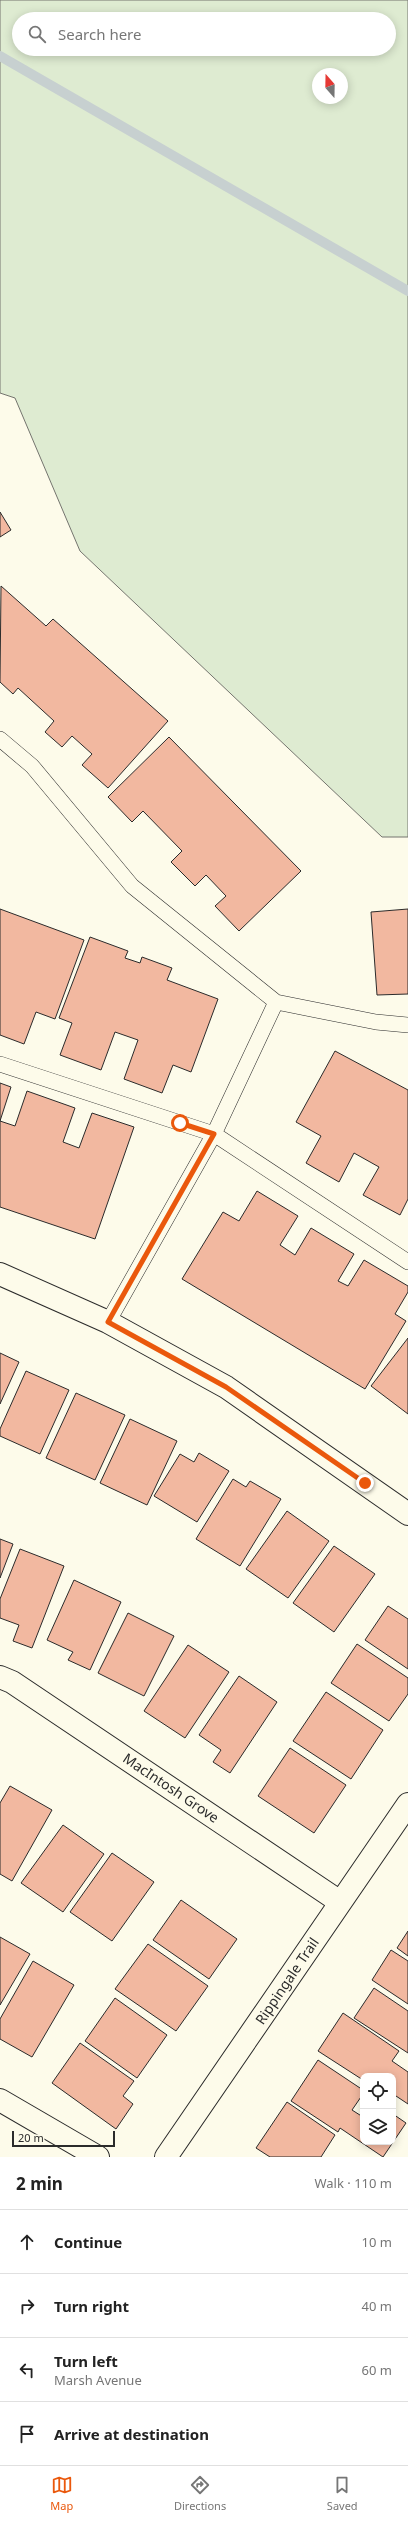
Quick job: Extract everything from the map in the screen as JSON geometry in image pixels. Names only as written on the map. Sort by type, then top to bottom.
[{"type":"street","points":[[0,1274],[108,1322],[226,1387],[408,1514]]},
{"type":"street","name":"MacIntosh Grove","points":[[0,1677],[12,1682],[340,1902]]},
{"type":"street","name":"Rippingale Trail","points":[[166,2157],[408,1804]]},
{"type":"street","points":[[0,2100],[98,2157]]},
{"type":"lane","points":[[0,739],[32,766],[132,886],[276,1002],[376,1022],[408,1025]]},
{"type":"lane","points":[[108,1322],[214,1134],[276,1002]]},
{"type":"lane","points":[[0,1064],[214,1134],[408,1262]]},
{"type":"green space","points":[[0,0],[408,0],[408,837],[382,837],[80,551],[15,398],[0,393]]},
{"type":"building","points":[[0,512],[11,530],[0,537]]},
{"type":"building","points":[[1,586],[46,626],[53,619],[168,721],[108,788],[82,765],[92,754],[72,736],[62,747],[45,732],[54,721],[18,688],[13,694],[0,682]]},
{"type":"building","points":[[169,737],[301,871],[239,931],[215,906],[226,896],[206,875],[195,886],[171,862],[182,851],[143,811],[132,822],[108,797]]},
{"type":"building","points":[[0,909],[84,940],[55,1019],[36,1012],[24,1044],[0,1035]]},
{"type":"building","points":[[408,909],[408,994],[377,995],[371,912]]},
{"type":"building","points":[[90,937],[128,951],[125,958],[140,963],[142,957],[172,968],[167,980],[218,999],[191,1072],[173,1065],[162,1093],[124,1079],[138,1040],[115,1032],[101,1070],[60,1055],[72,1023],[59,1018]]},
{"type":"building","points":[[335,1051],[408,1090],[408,1199],[400,1215],[363,1195],[379,1167],[354,1153],[339,1182],[306,1163],[321,1136],[296,1122]]},
{"type":"building","points":[[0,1083],[11,1087],[0,1121]]},
{"type":"building","points":[[27,1091],[75,1108],[63,1142],[79,1148],[92,1113],[134,1127],[95,1239],[0,1207],[0,1121],[15,1126]]},
{"type":"building","points":[[257,1191],[298,1216],[280,1245],[295,1255],[311,1228],[354,1254],[338,1281],[348,1286],[364,1260],[408,1286],[408,1292],[395,1314],[406,1321],[365,1389],[182,1279],[223,1212],[239,1221]]},
{"type":"building","points":[[408,1338],[408,1414],[371,1386]]},
{"type":"building","points":[[0,1353],[19,1362],[0,1404]]},
{"type":"building","points":[[26,1371],[69,1390],[40,1454],[0,1436],[0,1429]]},
{"type":"building","points":[[76,1393],[125,1415],[95,1480],[46,1458]]},
{"type":"building","points":[[130,1419],[177,1441],[147,1505],[100,1483]]},
{"type":"building","points":[[199,1453],[229,1471],[197,1522],[154,1496],[180,1454],[194,1462]]},
{"type":"building","points":[[233,1479],[246,1487],[250,1481],[281,1499],[240,1566],[196,1539]]},
{"type":"building","points":[[287,1511],[329,1541],[288,1598],[246,1569]]},
{"type":"building","points":[[0,1539],[13,1544],[0,1578]]},
{"type":"building","points":[[334,1546],[375,1574],[334,1632],[293,1603]]},
{"type":"building","points":[[20,1549],[64,1566],[32,1648],[13,1641],[19,1625],[0,1618],[0,1599]]},
{"type":"building","points":[[74,1580],[121,1602],[90,1670],[68,1660],[73,1652],[47,1640]]},
{"type":"building","points":[[388,1606],[408,1619],[408,1669],[365,1640]]},
{"type":"building","points":[[128,1613],[174,1636],[144,1696],[98,1673]]},
{"type":"building","points":[[357,1644],[408,1678],[408,1694],[389,1721],[331,1683]]},
{"type":"building","points":[[188,1645],[229,1672],[185,1738],[144,1711]]},
{"type":"building","points":[[239,1676],[277,1702],[230,1773],[213,1762],[221,1750],[199,1735]]},
{"type":"building","points":[[326,1692],[383,1730],[351,1779],[293,1741]]},
{"type":"building","points":[[290,1748],[346,1785],[314,1833],[258,1796]]},
{"type":"building","points":[[10,1786],[52,1810],[12,1881],[0,1874],[0,1803]]},
{"type":"building","points":[[63,1825],[104,1854],[63,1912],[21,1883]]},
{"type":"building","points":[[112,1853],[154,1882],[112,1941],[70,1912]]},
{"type":"building","points":[[181,1900],[237,1939],[209,1979],[153,1940]]},
{"type":"building","points":[[408,1931],[408,1956],[397,1948]]},
{"type":"building","points":[[0,1937],[30,1954],[0,2005]]},
{"type":"building","points":[[148,1944],[208,1986],[176,2031],[115,1989]]},
{"type":"building","points":[[391,1950],[408,1961],[408,2004],[372,1980]]},
{"type":"building","points":[[33,1961],[74,1985],[32,2057],[0,2039],[0,2019]]},
{"type":"building","points":[[374,1988],[408,2011],[408,2053],[354,2018]]},
{"type":"building","points":[[115,1998],[167,2035],[137,2078],[85,2041]]},
{"type":"building","points":[[343,2013],[399,2051],[392,2061],[408,2072],[408,2104],[396,2096],[396,2073],[360,2073],[360,2078],[318,2051]]},
{"type":"building","points":[[80,2043],[134,2081],[123,2096],[133,2104],[116,2129],[52,2083]]},
{"type":"building","points":[[318,2060],[360,2088],[360,2098],[352,2110],[360,2115],[360,2141],[340,2128],[338,2132],[291,2101]]},
{"type":"building","points":[[287,2102],[335,2135],[321,2157],[270,2157],[256,2148]]},
{"type":"building","points":[[396,2116],[406,2123],[396,2138]]},
{"type":"building","points":[[365,2145],[391,2145],[383,2157]]},
{"type":"waterway","points":[[0,56],[408,291]]},
{"type":"route","points":[[180,1123],[214,1134],[108,1322],[226,1387],[365,1483]]}]
